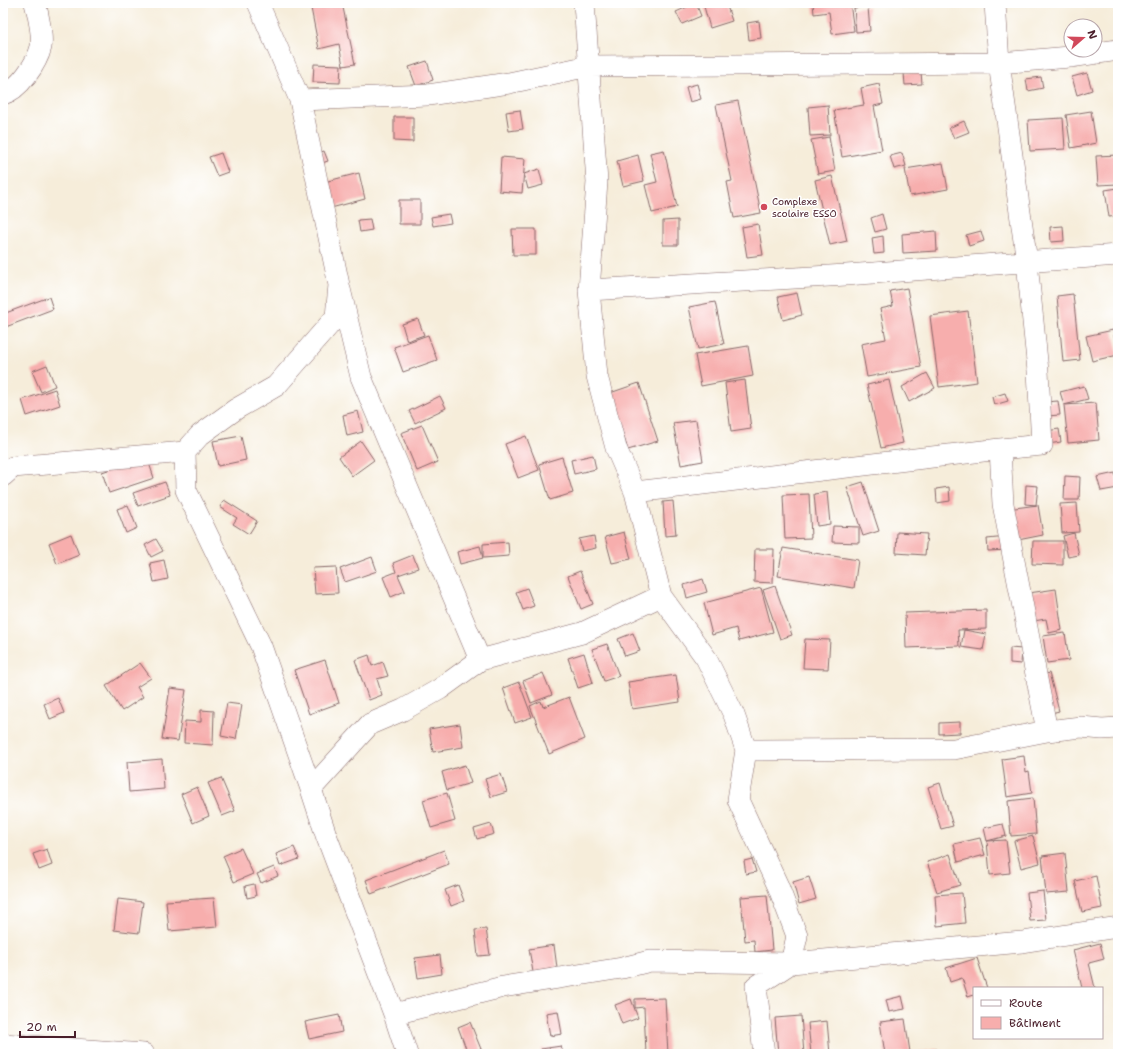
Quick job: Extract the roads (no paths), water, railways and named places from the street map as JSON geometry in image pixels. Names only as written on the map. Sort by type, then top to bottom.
[{"type":"street","points":[[3,94],[10,92],[29,73],[41,46],[38,14],[35,3]]},
{"type":"street","points":[[258,3],[300,100],[339,285],[361,377],[480,660]]},
{"type":"street","points":[[584,3],[597,182],[589,290],[597,376],[616,448],[635,492],[660,596],[706,658],[734,715],[746,750],[738,800],[778,886],[797,936],[792,963],[756,986],[764,1054]]},
{"type":"street","points":[[635,492],[1042,445],[1038,371],[1027,262],[999,63],[994,3]]},
{"type":"street","points":[[300,100],[428,95],[509,83],[589,66],[999,63],[1070,57],[1118,50]]},
{"type":"street","points":[[589,290],[854,274],[1118,255]]},
{"type":"street","points":[[339,285],[336,317],[276,386],[236,410],[200,435],[185,452],[186,490],[261,646],[326,835],[394,1014],[407,1054]]},
{"type":"street","points":[[1000,450],[1003,504],[1047,731]]},
{"type":"street","points":[[3,476],[14,467],[185,452]]},
{"type":"street","points":[[311,789],[370,724],[403,710],[440,689],[480,660],[582,632],[660,596]]},
{"type":"street","points":[[746,750],[954,749],[1047,731],[1081,727],[1102,729],[1118,728]]},
{"type":"street","points":[[394,1014],[503,987],[622,968],[650,961],[792,963],[1022,942],[1118,927]]},
{"type":"street","points":[[3,1044],[50,1050],[144,1054]]},
{"type":"place","name":"Complexe scolaire ESSO","points":[[764,207]]}]
